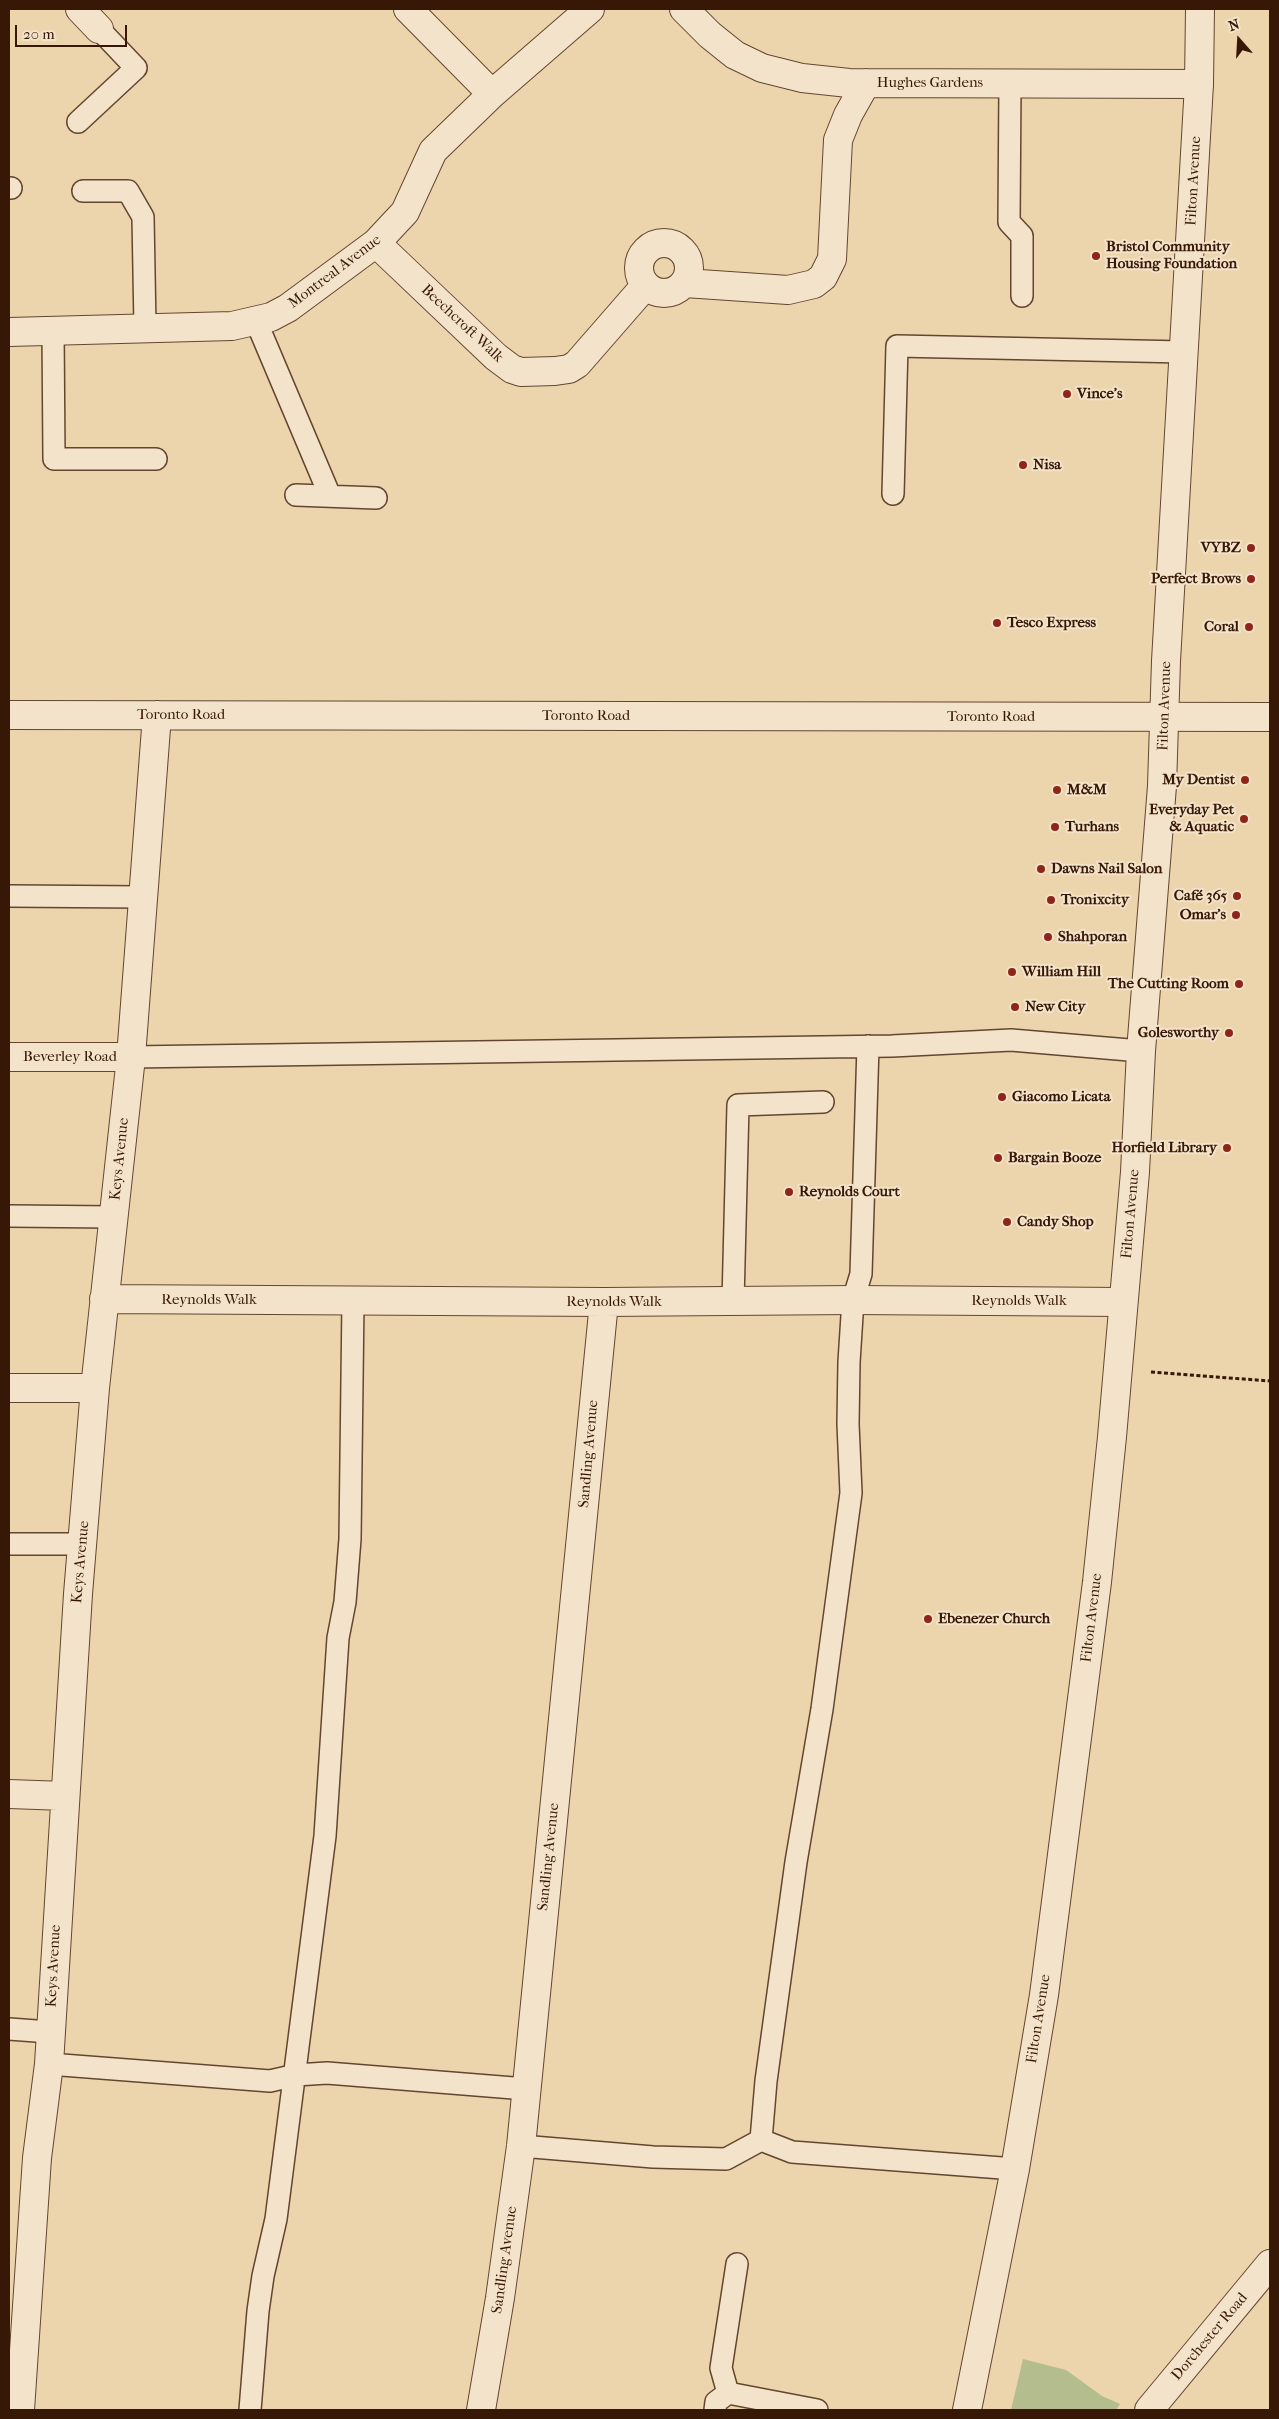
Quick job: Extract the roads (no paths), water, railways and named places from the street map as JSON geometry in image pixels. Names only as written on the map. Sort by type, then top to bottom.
[{"type":"street","points":[[80,9],[99,29]]},
{"type":"street","points":[[408,9],[492,94]]},
{"type":"street","name":"Montreal Avenue","points":[[9,332],[232,326],[256,321],[288,308],[376,243],[405,212],[433,151],[492,94],[590,9]]},
{"type":"street","name":"Hughes Gardens","points":[[684,9],[722,45],[762,68],[802,78],[866,83],[1199,84]]},
{"type":"street","name":"Filton Avenue","points":[[967,2410],[1015,2169],[1044,1995],[1097,1582],[1118,1369],[1135,1172],[1141,1051],[1155,891],[1199,84],[1200,9]]},
{"type":"street","points":[[685,283],[788,290],[814,284],[823,277],[832,259],[838,140],[848,115],[866,83]]},
{"type":"street","name":"Beechcroft Walk","points":[[376,243],[496,358],[512,369],[522,372],[563,370],[581,361],[645,286]]},
{"type":"street","points":[[661,243],[673,245],[682,251],[688,260],[689,272],[685,283],[676,290],[665,293],[654,292],[645,286],[639,276],[642,254],[651,246],[661,243]]},
{"type":"street","name":"Toronto Road","points":[[9,715],[1270,717]]},
{"type":"street","name":"Keys Avenue","points":[[20,2410],[20,2257],[37,2158],[49,2064],[82,1544],[95,1388],[131,1057],[156,716]]},
{"type":"street","name":"Beverley Road","points":[[9,1057],[131,1057]]},
{"type":"street","name":"Reynolds Walk","points":[[104,1299],[604,1302],[852,1300],[1123,1302]]},
{"type":"street","name":"Sandling Avenue","points":[[481,2410],[500,2298],[521,2146],[604,1302]]},
{"type":"street","points":[[9,1388],[95,1388]]},
{"type":"street","points":[[9,1794],[65,1796]]},
{"type":"street","name":"Dorchester Road","points":[[1149,2410],[1270,2264]]},
{"type":"lane","points":[[78,122],[136,68],[99,29]]},
{"type":"lane","points":[[1010,84],[1009,222],[1022,236],[1022,296]]},
{"type":"lane","points":[[83,191],[128,191],[143,218],[144,327]]},
{"type":"lane","points":[[256,321],[330,496]]},
{"type":"lane","points":[[54,330],[54,459],[156,459]]},
{"type":"lane","points":[[892,494],[897,346],[1184,352]]},
{"type":"lane","points":[[296,495],[376,498]]},
{"type":"lane","points":[[9,896],[142,897]]},
{"type":"lane","points":[[131,1057],[868,1046],[1011,1040],[1141,1051]]},
{"type":"lane","points":[[761,2140],[766,2081],[796,1862],[822,1710],[851,1493],[848,1424],[852,1300],[861,1274],[868,1046]]},
{"type":"lane","points":[[733,1301],[738,1105],[823,1102]]},
{"type":"lane","points":[[9,1216],[113,1217]]},
{"type":"lane","points":[[250,2410],[258,2311],[263,2276],[276,2219],[296,2075],[305,1985],[325,1836],[338,1638],[346,1602],[350,1539],[353,1301]]},
{"type":"lane","points":[[9,1544],[82,1544]]},
{"type":"lane","points":[[9,2029],[50,2032]]},
{"type":"lane","points":[[49,2064],[270,2081],[296,2075],[328,2073],[526,2089]]},
{"type":"lane","points":[[521,2146],[653,2157],[726,2158],[761,2140],[792,2152],[1015,2169]]},
{"type":"lane","points":[[728,2393],[721,2368],[737,2264]]},
{"type":"lane","points":[[714,2410],[716,2402],[728,2393],[817,2410]]},
{"type":"place","name":"Bristol Community Housing Foundation","points":[[1096,256]]},
{"type":"place","name":"Vince's","points":[[1067,394]]},
{"type":"place","name":"Nisa","points":[[1023,465]]},
{"type":"place","name":"VYBZ","points":[[1251,548]]},
{"type":"place","name":"Perfect Brows","points":[[1251,579]]},
{"type":"place","name":"Tesco Express","points":[[997,623]]},
{"type":"place","name":"Coral","points":[[1249,627]]},
{"type":"place","name":"My Dentist","points":[[1245,780]]},
{"type":"place","name":"M&M","points":[[1057,790]]},
{"type":"place","name":"Everyday Pet & Aquatic","points":[[1244,819]]},
{"type":"place","name":"Turhans","points":[[1055,827]]},
{"type":"place","name":"Dawns Nail Salon","points":[[1041,869]]},
{"type":"place","name":"Café 365","points":[[1237,896]]},
{"type":"place","name":"Tronixcity","points":[[1051,900]]},
{"type":"place","name":"Omar's","points":[[1236,915]]},
{"type":"place","name":"Shahporan","points":[[1048,937]]},
{"type":"place","name":"William Hill","points":[[1012,972]]},
{"type":"place","name":"The Cutting Room","points":[[1239,984]]},
{"type":"place","name":"New City","points":[[1015,1007]]},
{"type":"place","name":"Golesworthy","points":[[1229,1033]]},
{"type":"place","name":"Giacomo Licata","points":[[1002,1097]]},
{"type":"place","name":"Horfield Library","points":[[1227,1148]]},
{"type":"place","name":"Bargain Booze","points":[[998,1158]]},
{"type":"place","name":"Reynolds Court","points":[[789,1192]]},
{"type":"place","name":"Candy Shop","points":[[1007,1222]]},
{"type":"place","name":"Ebenezer Church","points":[[928,1619]]}]
